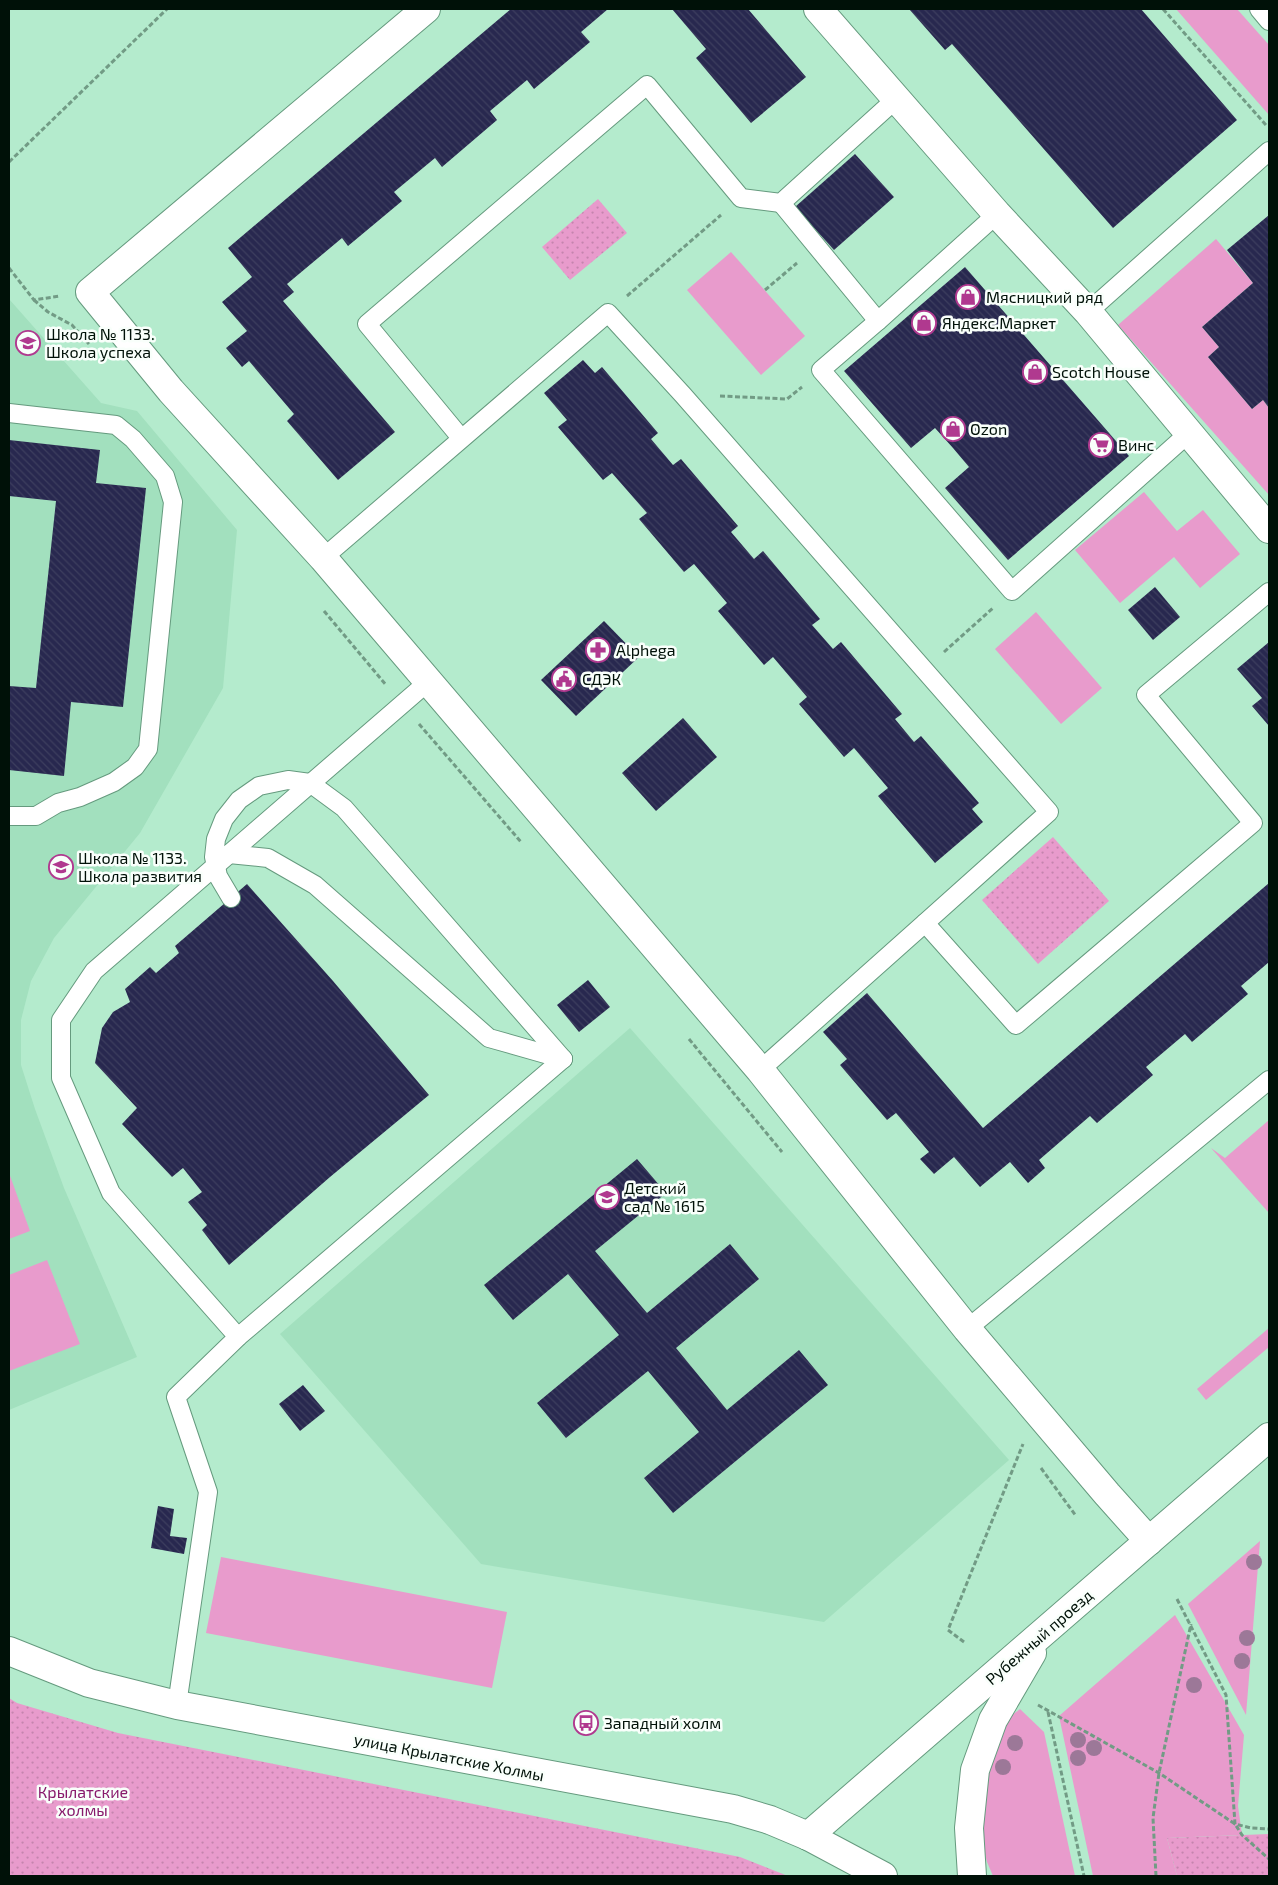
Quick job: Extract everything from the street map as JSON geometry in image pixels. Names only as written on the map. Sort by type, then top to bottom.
[{"type":"street","points":[[426,9],[90,292],[170,391],[323,558],[760,1070],[967,1328],[1149,1541]]},
{"type":"street","points":[[818,9],[997,214],[1088,312],[1269,529]]},
{"type":"street","name":"Рубежный проезд","points":[[808,1836],[1269,1437]]},
{"type":"street","points":[[972,1876],[969,1828],[975,1770],[993,1720],[1006,1700],[1012,1684],[1046,1630]]},
{"type":"street","name":"улица Крылатские Холмы","points":[[9,1650],[90,1683],[177,1705],[733,1809],[770,1820],[808,1836],[884,1876]]},
{"type":"lane","points":[[1259,9],[1269,21]]},
{"type":"lane","points":[[461,438],[367,324],[647,85],[741,198],[781,203],[878,322]]},
{"type":"lane","points":[[781,203],[896,99]]},
{"type":"lane","points":[[1088,312],[1269,151]]},
{"type":"lane","points":[[997,214],[878,322],[821,370],[1012,591],[1190,432]]},
{"type":"lane","points":[[323,558],[608,313],[683,394],[1049,812],[760,1070]]},
{"type":"lane","points":[[9,413],[116,425],[134,439],[165,476],[173,502],[148,748],[135,766],[114,782],[80,797],[58,803],[36,816],[9,816]]},
{"type":"lane","points":[[924,923],[1016,1025],[1253,823],[1146,695],[1269,592]]},
{"type":"lane","points":[[238,1337],[111,1193],[61,1078],[61,1020],[94,971],[429,681]]},
{"type":"lane","points":[[231,898],[218,876],[214,857],[216,838],[224,819],[239,800],[259,786],[288,780],[310,783],[344,808],[562,1059]]},
{"type":"lane","points":[[229,854],[268,858],[315,885],[490,1038],[562,1059]]},
{"type":"lane","points":[[177,1705],[208,1492],[176,1397],[238,1337],[562,1059]]},
{"type":"lane","points":[[967,1328],[1269,1080]]},
{"type":"path","points":[[9,162],[167,9]]},
{"type":"path","points":[[1162,9],[1269,129]]},
{"type":"path","points":[[608,313],[741,198]]},
{"type":"path","points":[[765,290],[816,246]]},
{"type":"path","points":[[9,268],[34,300],[48,312],[72,325],[91,347]]},
{"type":"path","points":[[34,300],[90,292]]},
{"type":"path","points":[[683,394],[787,400],[821,370]]},
{"type":"path","points":[[924,670],[1012,591]]},
{"type":"path","points":[[322,610],[392,692]]},
{"type":"path","points":[[418,722],[521,843]]},
{"type":"path","points":[[964,1642],[948,1630],[1023,1444]]},
{"type":"path","points":[[1177,1599],[1191,1623],[1226,1695],[1235,1824],[1242,1835],[1269,1859]]},
{"type":"path","points":[[1156,1876],[1153,1818],[1159,1773],[1191,1623]]},
{"type":"path","points":[[1084,1876],[1048,1711],[1159,1773],[1235,1824],[1250,1828],[1269,1828]]},
{"type":"shaded area","name":"Школа № 1133. Школа развития","points":[[9,299],[101,403],[137,411],[237,530],[223,688],[140,833],[54,938],[31,981],[21,1020],[21,1065],[35,1109],[64,1188],[137,1357],[9,1410]]},
{"type":"shaded area","name":"Детский сад № 1615","points":[[630,1028],[1009,1460],[824,1622],[481,1564],[280,1334]]},
{"type":"green space","points":[[1176,9],[1237,9],[1269,45],[1269,115]]},
{"type":"green space","points":[[598,199],[627,233],[570,280],[542,247]]},
{"type":"green space","points":[[1216,239],[1253,283],[1202,327],[1219,347],[1208,357],[1252,409],[1263,400],[1269,408],[1269,495],[1118,325]]},
{"type":"green space","points":[[731,252],[805,336],[761,375],[687,290]]},
{"type":"green space","points":[[1144,492],[1177,531],[1203,510],[1240,554],[1200,588],[1174,557],[1120,603],[1075,550]]},
{"type":"green space","points":[[1036,612],[1102,688],[1061,724],[995,649]]},
{"type":"green space","points":[[1053,837],[1109,901],[1038,964],[982,900]]},
{"type":"green space","points":[[1269,1120],[1269,1213],[1211,1148],[1225,1158]]},
{"type":"green space","points":[[9,1173],[30,1231],[9,1239]]},
{"type":"green space","points":[[47,1260],[80,1344],[9,1371],[9,1275]]},
{"type":"green space","points":[[1269,1328],[1269,1347],[1206,1400],[1197,1389]]},
{"type":"green space","points":[[1260,1541],[1246,1715],[1188,1604]]},
{"type":"green space","points":[[221,1557],[507,1612],[492,1688],[206,1633]]},
{"type":"green space","points":[[1175,1615],[1244,1735],[1238,1806],[1242,1835],[1167,1838],[1177,1876],[1093,1876],[1059,1716]]},
{"type":"green space","name":"Крылатские холмы","points":[[9,1698],[17,1703],[118,1733],[740,1857],[788,1876],[9,1876]]},
{"type":"green space","points":[[1020,1709],[1044,1732],[1075,1876],[993,1876],[987,1862],[980,1834],[980,1786],[1006,1720]]},
{"type":"green space","points":[[1269,1834],[1269,1876],[1177,1876],[1167,1838]]},
{"type":"building","points":[[511,9],[608,9],[581,32],[590,42],[534,89],[527,80],[490,111],[497,120],[442,167],[435,158],[394,192],[402,201],[348,246],[342,238],[287,284],[294,292],[283,301],[395,432],[338,480],[287,421],[294,414],[249,361],[242,367],[226,348],[247,331],[222,302],[252,277],[228,248]]},
{"type":"building","points":[[672,9],[748,9],[806,77],[751,123],[696,58],[706,49]]},
{"type":"building","points":[[909,9],[1141,9],[1237,120],[1113,228],[952,44],[945,50]]},
{"type":"building","points":[[855,154],[894,197],[834,250],[795,207]]},
{"type":"building","points":[[1269,215],[1269,408],[1263,400],[1252,409],[1208,357],[1219,347],[1202,327],[1253,283],[1227,250]]},
{"type":"building","points":[[965,267],[1129,456],[1008,560],[945,488],[969,467],[953,448],[935,428],[911,448],[844,371]]},
{"type":"building","points":[[583,360],[595,373],[602,367],[658,433],[651,439],[673,465],[681,459],[738,526],[731,532],[754,559],[763,551],[820,619],[812,625],[833,649],[841,642],[902,714],[895,719],[914,742],[921,736],[979,803],[972,809],[983,822],[935,863],[878,796],[888,788],[854,748],[844,757],[799,704],[807,697],[773,657],[764,665],[718,611],[727,603],[694,564],[684,572],[639,519],[647,513],[612,473],[603,480],[558,427],[567,420],[544,393]]},
{"type":"building","points":[[9,440],[100,450],[96,483],[146,488],[123,707],[71,702],[64,776],[9,770],[9,686],[36,688],[56,501],[9,496]]},
{"type":"building","points":[[1155,587],[1180,617],[1153,640],[1128,610]]},
{"type":"building","points":[[604,621],[639,657],[576,716],[541,680]]},
{"type":"building","points":[[1269,642],[1269,726],[1252,706],[1262,698],[1237,669]]},
{"type":"building","points":[[683,718],[717,757],[656,811],[622,773]]},
{"type":"building","points":[[1269,883],[1269,962],[1241,986],[1248,994],[1192,1042],[1185,1034],[1146,1067],[1153,1075],[1097,1123],[1090,1116],[1039,1160],[1045,1168],[1028,1183],[1010,1162],[980,1187],[954,1157],[934,1174],[920,1159],[929,1152],[896,1113],[887,1120],[840,1065],[847,1059],[823,1032],[867,993],[983,1128]]},
{"type":"building","points":[[247,884],[333,981],[429,1095],[330,1177],[229,1265],[202,1230],[207,1225],[188,1202],[202,1192],[183,1168],[172,1177],[122,1124],[137,1108],[95,1063],[102,1028],[113,1012],[130,1002],[125,989],[150,967],[156,973],[179,953],[175,946]]},
{"type":"building","points":[[588,980],[610,1007],[579,1032],[557,1005]]},
{"type":"building","points":[[637,1159],[666,1193],[595,1251],[647,1313],[730,1244],[759,1279],[676,1348],[727,1410],[799,1350],[828,1385],[673,1513],[644,1478],[699,1432],[648,1371],[566,1438],[537,1403],[619,1335],[568,1274],[513,1320],[484,1285]]},
{"type":"building","points":[[303,1385],[325,1411],[300,1431],[279,1404]]},
{"type":"building","points":[[158,1506],[174,1509],[170,1536],[187,1538],[184,1554],[151,1548]]},
{"type":"place","name":"Мясницкий ряд","points":[[968,297]]},
{"type":"place","name":"Яндекс.Маркет","points":[[924,323]]},
{"type":"place","name":"Школа № 1133. Школа успеха","points":[[28,343]]},
{"type":"place","name":"Scotch House","points":[[1035,372]]},
{"type":"place","name":"Ozon","points":[[953,429]]},
{"type":"place","name":"Винс","points":[[1101,445]]},
{"type":"place","name":"Alphega","points":[[598,650]]},
{"type":"place","name":"СДЭК","points":[[564,679]]},
{"type":"place","name":"Школа № 1133. Школа развития","points":[[61,867]]},
{"type":"place","name":"Детский сад № 1615","points":[[607,1197]]},
{"type":"place","name":"Западный холм","points":[[586,1723]]}]
